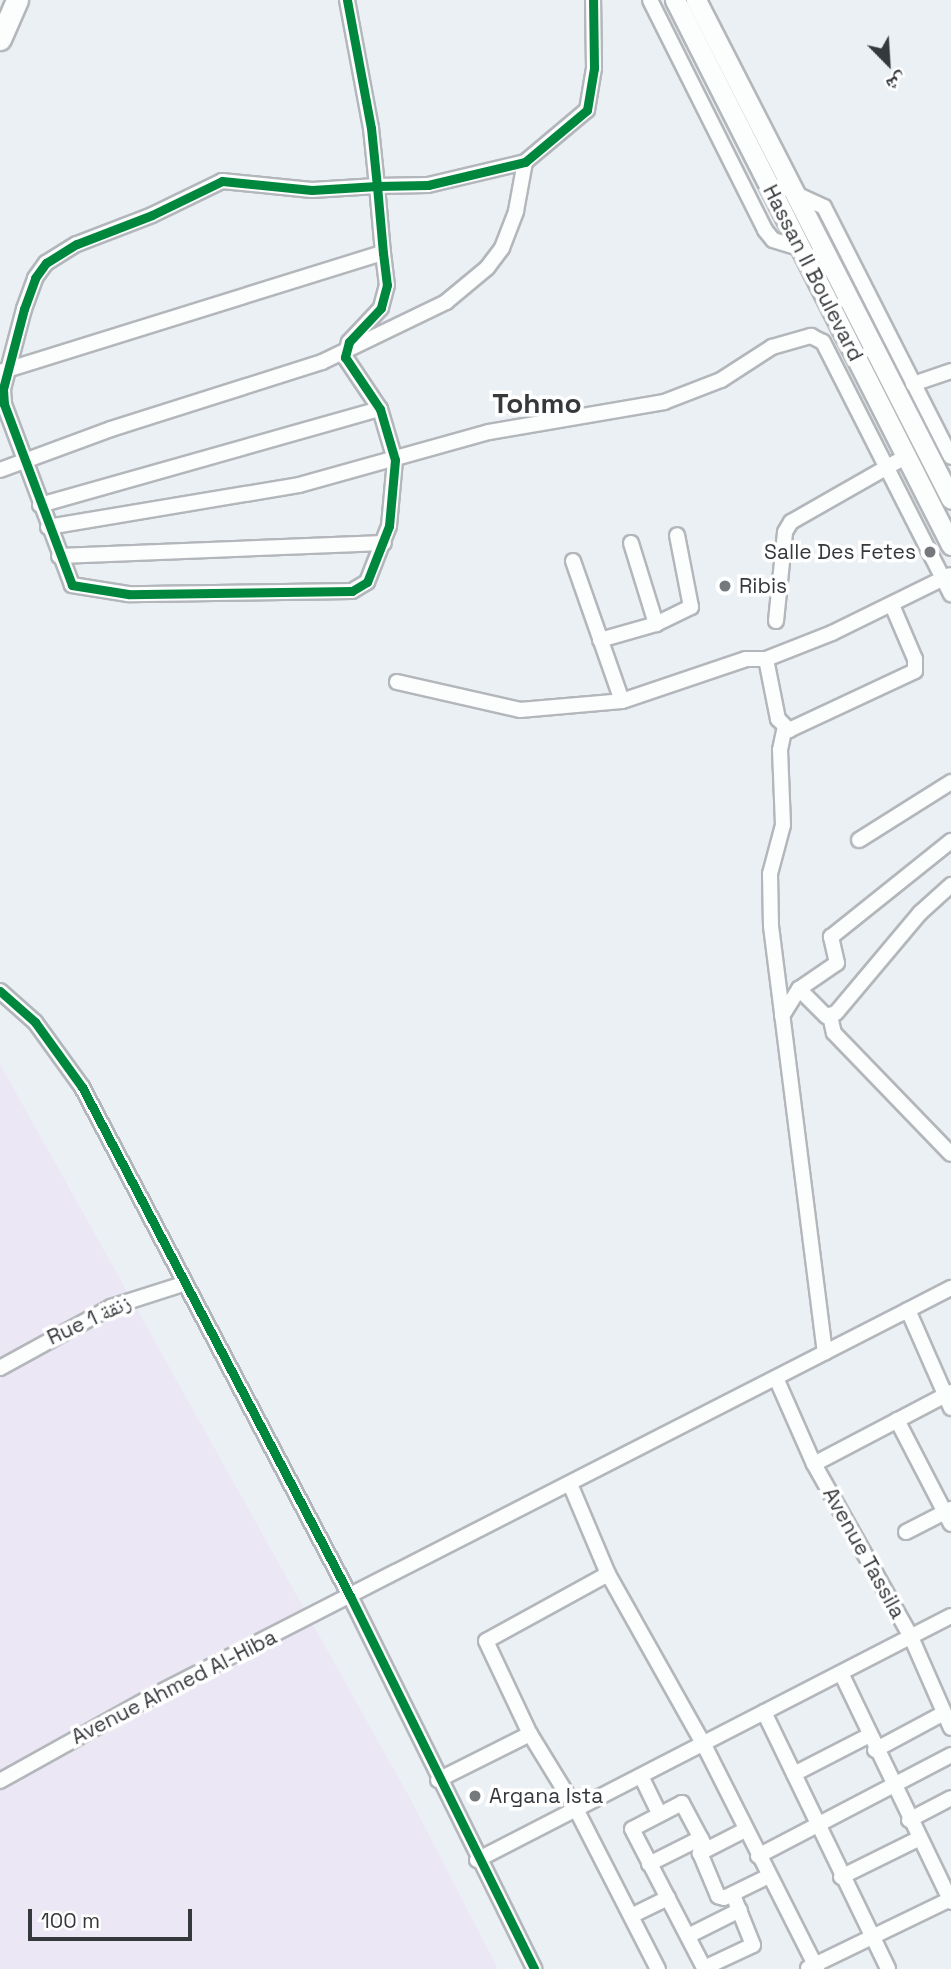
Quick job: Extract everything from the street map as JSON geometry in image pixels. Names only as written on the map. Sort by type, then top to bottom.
[{"type":"highway","points":[[0,39],[17,0]]},
{"type":"main road","name":"Hassan II Boulevard","points":[[675,0],[951,545]]},
{"type":"main road","name":"Hassan II Boulevard","points":[[701,2],[794,193],[951,499]]},
{"type":"street","points":[[347,0],[371,128],[377,187],[383,253],[386,299],[345,352],[346,362],[380,409],[395,460],[395,498],[383,543],[367,582],[352,591],[103,592],[72,585],[4,404],[3,371],[35,278],[59,252],[222,181],[312,190],[377,187],[428,185],[525,162],[587,110],[594,68],[593,0]]},
{"type":"street","points":[[650,0],[765,230],[773,240],[802,249]]},
{"type":"street","points":[[0,470],[345,352],[446,302],[487,268],[502,248],[516,211],[525,162]]},
{"type":"street","points":[[794,193],[824,207],[951,457]]},
{"type":"street","points":[[3,371],[383,253]]},
{"type":"street","points":[[48,527],[299,485],[489,432],[664,401],[722,380],[772,347],[811,336],[823,342],[887,468],[947,577],[951,594]]},
{"type":"street","points":[[913,384],[951,371]]},
{"type":"street","points":[[40,505],[380,409]]},
{"type":"street","points":[[776,621],[787,527],[905,457]]},
{"type":"street","points":[[600,640],[656,624],[691,607],[677,535]]},
{"type":"street","points":[[59,556],[383,543]]},
{"type":"street","points":[[631,543],[656,624]]},
{"type":"street","points":[[573,561],[622,701]]},
{"type":"street","points":[[397,682],[520,710],[622,701],[746,659],[766,659],[892,605],[947,577]]},
{"type":"street","points":[[784,731],[915,671],[915,659],[892,605]]},
{"type":"street","points":[[766,659],[784,731],[780,750],[783,825],[770,874],[771,926],[825,1353]]},
{"type":"street","points":[[859,839],[951,782]]},
{"type":"street","points":[[782,1016],[799,989],[837,963],[831,937],[951,841]]},
{"type":"street","points":[[830,1016],[951,885]]},
{"type":"street","points":[[799,989],[830,1016],[834,1033],[951,1154]]},
{"type":"street","points":[[0,991],[35,1022],[66,1061],[350,1596],[477,1860],[534,1969]]},
{"type":"street","name":"Rue 1 زنقة","points":[[0,1368],[111,1307],[183,1284]]},
{"type":"street","name":"Avenue Ahmed Al-Hiba","points":[[0,1781],[113,1717],[951,1288]]},
{"type":"street","points":[[814,1464],[897,1420],[949,1399],[908,1310]]},
{"type":"street","name":"Avenue Tassila","points":[[776,1378],[814,1464],[911,1637],[951,1728]]},
{"type":"street","points":[[897,1420],[949,1515],[906,1532]]},
{"type":"street","points":[[570,1484],[608,1574],[703,1743],[813,1968],[951,1900],[918,1839],[841,1673]]},
{"type":"street","points":[[608,1574],[485,1640],[530,1734],[576,1809],[633,1915],[658,1969]]},
{"type":"street","points":[[477,1860],[951,1616]]},
{"type":"street","points":[[764,1712],[841,1877],[888,1969]]},
{"type":"street","points":[[875,1750],[944,1713]]},
{"type":"street","points":[[438,1780],[530,1734]]},
{"type":"street","points":[[793,1774],[870,1735]]},
{"type":"street","points":[[758,1856],[951,1755]]},
{"type":"street","points":[[641,1776],[659,1813]]},
{"type":"street","points":[[909,1820],[951,1798]]},
{"type":"street","points":[[733,1895],[754,1942],[735,1963],[705,1968],[632,1829],[659,1813],[684,1804],[704,1843],[700,1857],[718,1896],[733,1895],[769,1876]]},
{"type":"street","points":[[649,1864],[745,1830]]},
{"type":"street","points":[[841,1877],[918,1839]]},
{"type":"street","points":[[633,1915],[668,1898]]},
{"type":"street","points":[[688,1936],[740,1910]]},
{"type":"shaded area","points":[[0,1064],[412,1802],[498,1969],[0,1969]]},
{"type":"cycle path","points":[[347,0],[371,128],[377,186],[383,253],[387,285],[381,308],[349,342],[345,357],[380,409],[395,460],[389,526],[367,582],[352,591],[128,594],[72,585],[4,404],[3,389],[24,309],[35,278],[46,263],[77,244],[152,215],[222,181],[312,190],[377,186],[428,185],[525,162],[587,110],[594,68],[593,0]]},
{"type":"cycle path","points":[[0,991],[35,1022],[82,1087],[350,1596],[534,1969]]},
{"type":"place","name":"Salle Des Fetes","points":[[930,552]]},
{"type":"place","name":"Ribis","points":[[725,586]]},
{"type":"place","name":"Argana Ista","points":[[475,1796]]},
{"type":"district","name":"Tohmo","points":[[537,403]]}]
